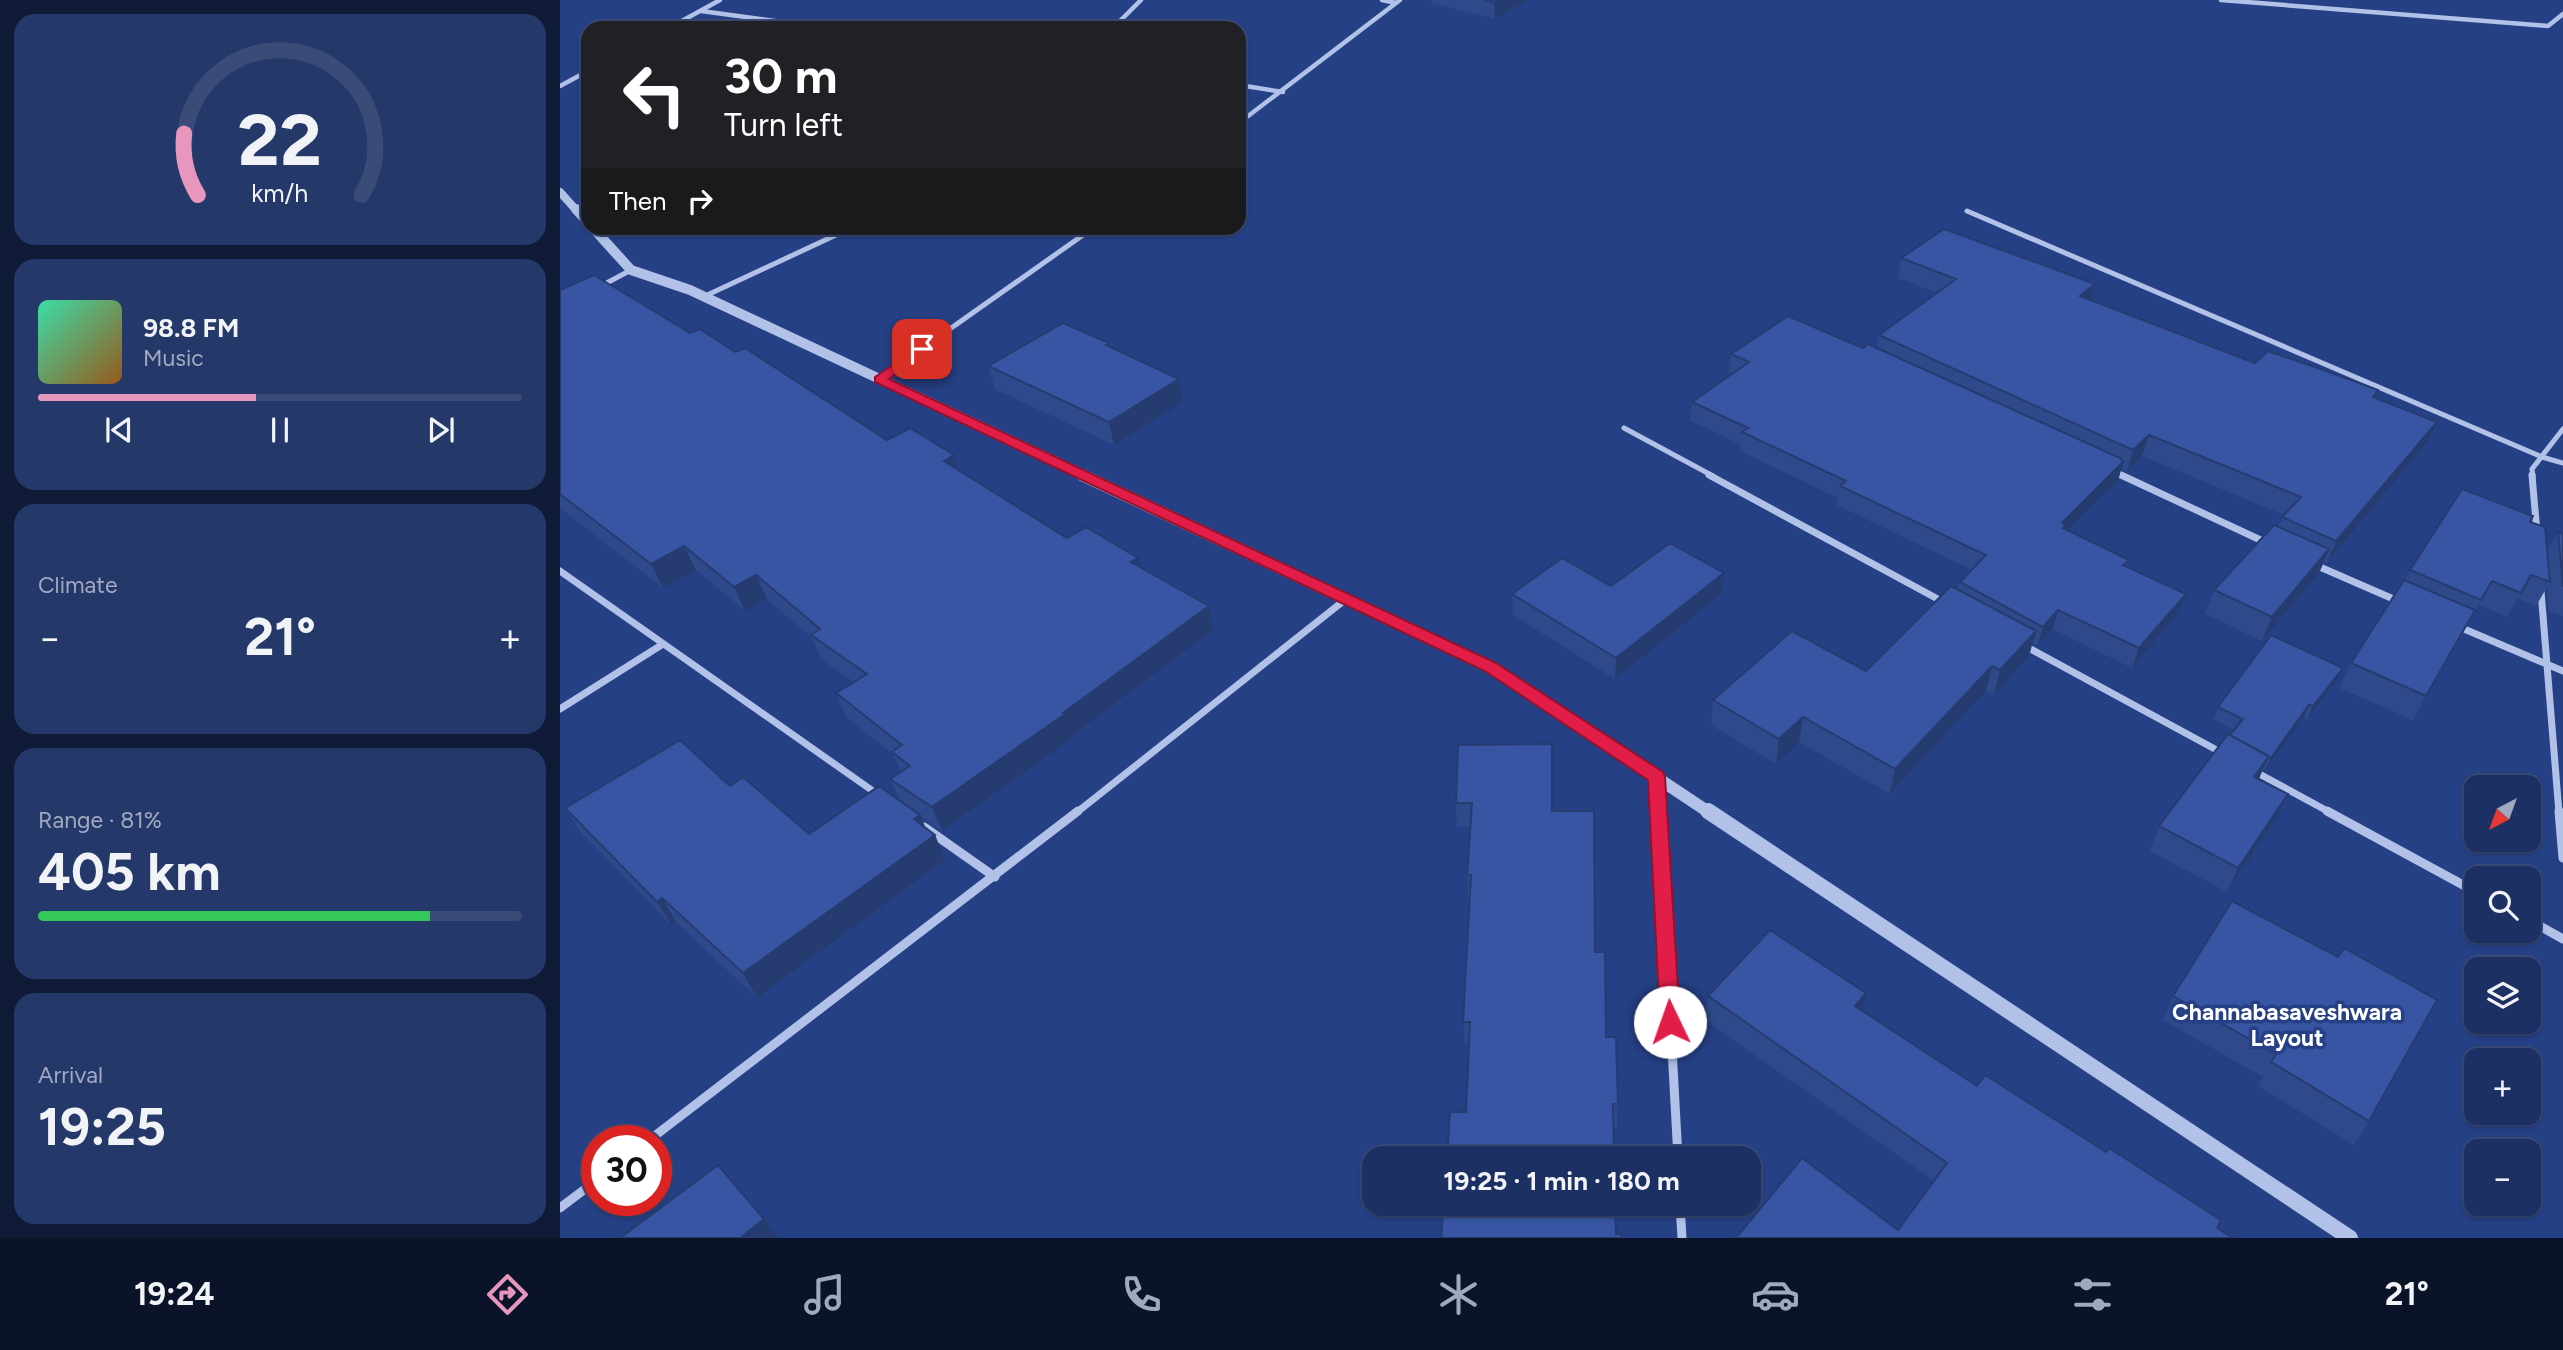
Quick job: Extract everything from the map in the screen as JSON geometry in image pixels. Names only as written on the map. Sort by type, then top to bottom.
[{"type":"street","points":[[681,21],[720,0]]},
{"type":"street","points":[[1120,21],[1142,0]]},
{"type":"street","points":[[1382,0],[1398,1]]},
{"type":"street","points":[[2221,0],[2548,26],[2563,14]]},
{"type":"street","points":[[1246,119],[1398,1]]},
{"type":"street","points":[[701,10],[778,21]]},
{"type":"street","points":[[560,86],[581,75]]},
{"type":"street","points":[[1246,86],[1284,92]]},
{"type":"street","points":[[560,192],[581,214]]},
{"type":"street","points":[[1967,211],[2542,457],[2563,463]]},
{"type":"street","points":[[599,235],[631,270],[703,297],[1491,667],[2350,1238]]},
{"type":"street","points":[[703,297],[836,235]]},
{"type":"street","points":[[879,379],[1083,235]]},
{"type":"street","points":[[595,289],[631,270]]},
{"type":"street","points":[[1624,428],[1953,607]]},
{"type":"street","points":[[2538,548],[2532,469],[2563,429]]},
{"type":"street","points":[[2111,470],[2273,545]]},
{"type":"street","points":[[2311,563],[2410,606]]},
{"type":"street","points":[[560,571],[885,800]]},
{"type":"street","points":[[2541,587],[2563,858]]},
{"type":"street","points":[[669,1125],[995,877],[1346,599]]},
{"type":"street","points":[[2447,622],[2563,671]]},
{"type":"street","points":[[2013,640],[2233,759]]},
{"type":"street","points":[[560,709],[663,644]]},
{"type":"street","points":[[2245,766],[2464,885]]},
{"type":"street","points":[[1656,777],[1677,1146]]},
{"type":"street","points":[[918,823],[995,877]]},
{"type":"street","points":[[2541,927],[2563,939]]},
{"type":"street","points":[[560,1208],[581,1192]]},
{"type":"street","points":[[1681,1216],[1682,1238]]},
{"type":"building","points":[[1944,229],[2095,284],[2080,296],[2255,363],[2268,351],[2326,371],[2378,390],[2373,397],[2437,422],[2336,541],[2282,517],[2301,497],[2149,435],[2133,450],[1879,335],[1956,279],[1901,258]]},
{"type":"building","points":[[594,275],[690,333],[700,329],[735,352],[745,348],[887,440],[910,428],[954,455],[944,461],[1067,538],[1086,527],[1138,558],[1131,562],[1209,606],[1063,713],[1065,714],[932,807],[890,779],[910,766],[892,752],[902,745],[836,693],[867,674],[811,635],[820,629],[756,575],[734,587],[684,546],[651,564],[560,494],[560,290]]},
{"type":"building","points":[[1788,316],[1863,348],[1868,344],[2120,458],[2123,462],[2062,523],[2066,525],[2063,528],[2129,560],[2123,565],[2186,594],[2139,648],[2058,610],[2043,627],[1960,582],[1986,555],[1840,486],[1846,481],[1742,432],[1748,428],[1692,402],[1749,362],[1731,354]]},
{"type":"building","points":[[1063,323],[1179,379],[1109,422],[988,366]]},
{"type":"building","points":[[2462,489],[2533,516],[2530,522],[2545,527],[2550,582],[2531,575],[2521,593],[2492,581],[2481,600],[2410,570]]},
{"type":"building","points":[[2274,525],[2329,549],[2272,617],[2214,590]]},
{"type":"building","points":[[2558,532],[2563,534],[2563,587]]},
{"type":"building","points":[[1670,543],[1724,573],[1616,658],[1512,594],[1562,558],[1611,586]]},
{"type":"building","points":[[2404,580],[2475,610],[2426,696],[2351,663]]},
{"type":"building","points":[[1951,586],[2036,631],[2000,670],[1992,666],[1895,769],[1803,717],[1779,739],[1713,700],[1792,631],[1866,671]]},
{"type":"building","points":[[2271,635],[2343,668],[2313,706],[2309,705],[2271,758],[2230,735],[2243,719],[2218,707]]},
{"type":"building","points":[[2228,734],[2269,756],[2254,777],[2288,794],[2238,868],[2159,826]]},
{"type":"building","points":[[680,740],[730,786],[743,777],[809,834],[879,786],[920,815],[914,819],[935,835],[743,973],[662,898],[657,902],[565,808]]},
{"type":"building","points":[[1552,744],[1552,811],[1594,811],[1595,952],[1605,952],[1606,1037],[1616,1037],[1618,1104],[1613,1104],[1614,1146],[1448,1146],[1450,1112],[1466,1112],[1470,1022],[1463,1022],[1472,803],[1456,803],[1458,745]]},
{"type":"building","points":[[2232,901],[2338,957],[2344,948],[2437,1000],[2369,1121],[2271,1062],[2276,1054],[2173,996]]},
{"type":"building","points":[[1770,930],[1866,993],[1855,1006],[1977,1086],[1985,1075],[2106,1152],[2109,1148],[2221,1220],[2217,1228],[2233,1238],[1736,1238],[1754,1216],[1761,1216],[1761,1208],[1802,1158],[1898,1230],[1947,1163],[1708,996]]},
{"type":"building","points":[[718,1165],[764,1219],[740,1238],[620,1238],[650,1216],[672,1216],[672,1199]]},
{"type":"building","points":[[1443,1216],[1615,1216],[1616,1234],[1621,1234],[1621,1238],[1441,1238]]},
{"type":"district","name":"Channabasaveshwara Layout","points":[[2287,1025]]},
{"type":"route","points":[[922,349],[879,379],[1491,667],[1656,777],[1670,1022]]}]
